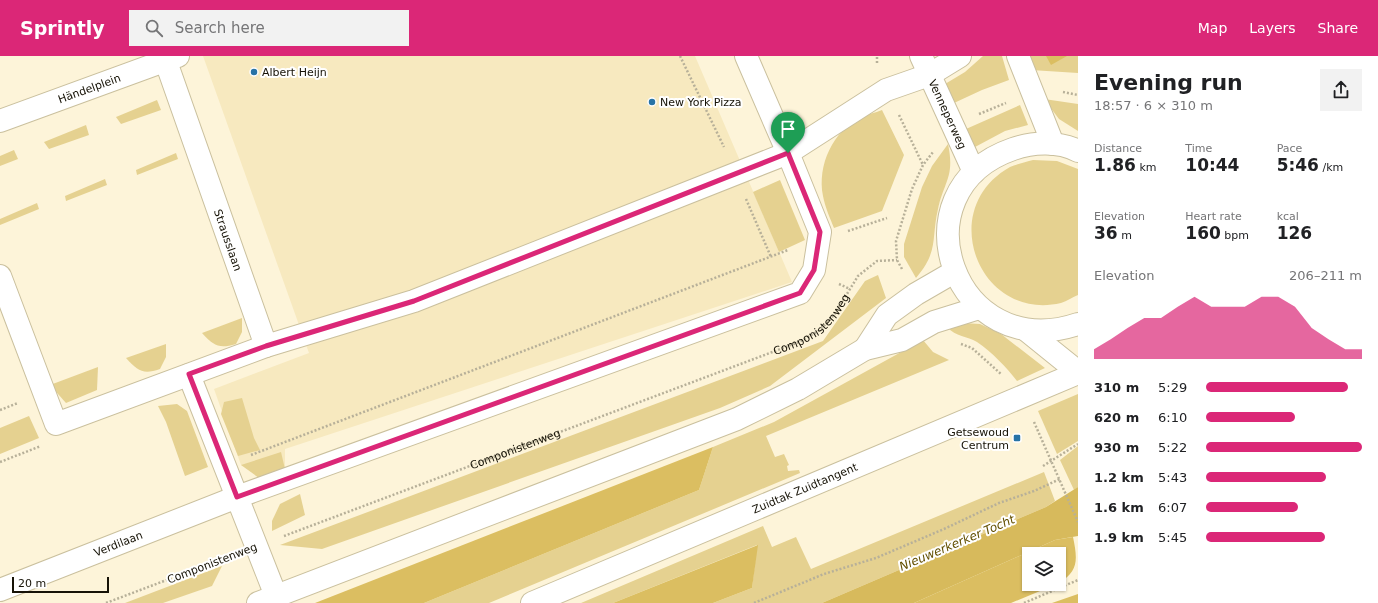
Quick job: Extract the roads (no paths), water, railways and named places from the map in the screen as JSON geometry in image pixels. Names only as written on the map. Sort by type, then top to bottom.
[{"type":"street","points":[[746,56],[788,153]]},
{"type":"street","points":[[0,276],[56,424],[266,346],[414,301],[788,153],[925,66],[960,56]]},
{"type":"street","points":[[1018,56],[1053,144]]},
{"type":"street","name":"Händelplein","points":[[0,121],[169,58]]},
{"type":"street","name":"Strausslaan","points":[[169,58],[266,346]]},
{"type":"street","name":"Venneperweg","points":[[925,66],[974,172]]},
{"type":"street","points":[[1078,151],[1053,144],[1024,145],[997,154],[974,172],[962,186],[954,202],[949,219],[947,237],[949,255],[954,272],[979,308],[1010,326],[1026,330],[1044,332],[1062,330],[1078,324]]},
{"type":"street","name":"Verdilaan","points":[[0,590],[237,497],[800,293],[814,270],[820,232],[788,153]]},
{"type":"street","points":[[865,349],[887,315],[916,294],[954,272]]},
{"type":"street","points":[[189,374],[257,546],[267,600],[737,419],[798,389],[865,349],[902,340],[934,322],[979,308]]},
{"type":"street","points":[[1026,330],[1078,373]]},
{"type":"street","name":"Zuidtak Zuidtangent","points":[[532,603],[1078,373]]},
{"type":"place","name":"Albert Heijn","points":[[254,72]]},
{"type":"place","name":"New York Pizza","points":[[652,102]]},
{"type":"place","name":"Getsewoud Centrum","points":[[1017,438]]},
{"type":"water label","name":"Nieuwerkerker Tocht","points":[[957,543]]}]
